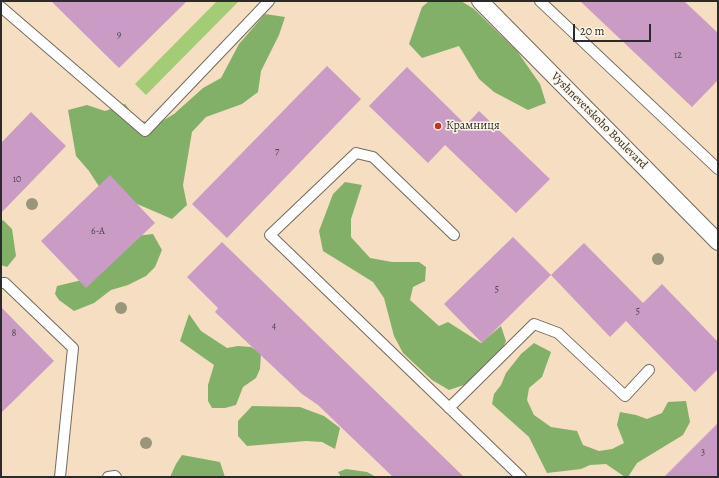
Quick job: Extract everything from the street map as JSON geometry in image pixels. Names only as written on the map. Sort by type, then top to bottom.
[{"type":"street","name":"Vyshnevetskoho Boulevard","points":[[480,1],[718,242]]},
{"type":"lane","points":[[1,7],[145,131],[269,1]]},
{"type":"lane","points":[[540,1],[718,169]]},
{"type":"lane","points":[[454,236],[373,157],[356,153],[270,236],[521,477]]},
{"type":"lane","points":[[1,283],[5,283],[72,348],[60,477]]},
{"type":"lane","points":[[449,408],[534,324],[558,333],[625,396],[649,370]]},
{"type":"lane","points":[[108,477],[116,477]]},
{"type":"green space","points":[[217,1],[239,1],[146,95],[135,84]]},
{"type":"green space","points":[[429,1],[461,1],[474,9],[517,51],[540,84],[546,103],[528,110],[494,92],[479,79],[459,46],[422,58],[409,44],[422,7]]},
{"type":"green space","points":[[265,14],[285,17],[279,35],[261,71],[258,92],[242,104],[206,117],[192,132],[183,185],[187,205],[172,219],[100,188],[89,171],[76,156],[68,110],[87,105],[105,111],[125,104],[137,120],[157,124],[174,114],[203,88],[221,78],[239,44]]},
{"type":"green space","points":[[345,182],[362,185],[351,219],[351,237],[370,258],[392,262],[419,262],[426,267],[425,281],[413,287],[410,300],[439,326],[448,322],[481,343],[501,326],[506,341],[498,359],[467,384],[449,390],[432,380],[403,353],[394,336],[384,298],[373,282],[323,251],[319,231],[333,194]]},
{"type":"green space","points":[[3,220],[12,229],[16,256],[7,267],[1,265],[1,222]]},
{"type":"green space","points":[[153,234],[162,250],[155,267],[146,276],[128,285],[111,290],[94,303],[74,311],[59,300],[55,294],[57,286],[82,280],[135,236]]},
{"type":"green space","points":[[189,314],[201,331],[227,348],[238,346],[251,347],[261,353],[260,369],[256,378],[243,387],[236,405],[225,408],[212,408],[208,401],[208,385],[214,365],[180,341]]},
{"type":"green space","points":[[534,343],[551,352],[542,377],[529,388],[527,400],[534,415],[551,427],[577,431],[583,445],[599,451],[612,449],[624,443],[617,425],[620,412],[647,419],[662,413],[668,402],[686,401],[690,422],[683,435],[637,463],[628,477],[625,477],[606,464],[590,465],[581,469],[547,473],[529,437],[492,404],[494,394],[501,385],[506,373],[521,354]]},
{"type":"green space","points":[[252,406],[300,407],[324,416],[340,428],[335,449],[322,442],[306,441],[247,446],[238,436],[238,421]]},
{"type":"green space","points":[[182,455],[220,462],[225,477],[170,477]]},
{"type":"green space","points":[[346,469],[367,472],[376,477],[341,477],[338,472]]},
{"type":"building","points":[[51,1],[187,1],[119,68]]},
{"type":"building","points":[[580,1],[684,1],[718,33],[718,80],[692,107]]},
{"type":"building","points":[[327,66],[361,99],[227,238],[192,204]]},
{"type":"building","points":[[407,67],[466,125],[479,111],[550,179],[516,213],[445,145],[428,163],[369,106]]},
{"type":"building","points":[[31,112],[66,146],[1,213],[1,143]]},
{"type":"building","points":[[110,175],[155,223],[86,288],[41,241]]},
{"type":"building","points":[[513,237],[551,275],[482,343],[444,304]]},
{"type":"building","points":[[222,242],[464,477],[393,477],[318,405],[302,394],[215,312],[218,308],[187,277]]},
{"type":"building","points":[[584,243],[643,303],[662,284],[718,342],[718,369],[695,392],[626,321],[610,337],[551,275]]},
{"type":"building","points":[[1,307],[54,361],[1,413]]},
{"type":"building","points":[[718,423],[718,477],[664,477]]},
{"type":"place","name":"Крамниця","points":[[438,126]]}]
